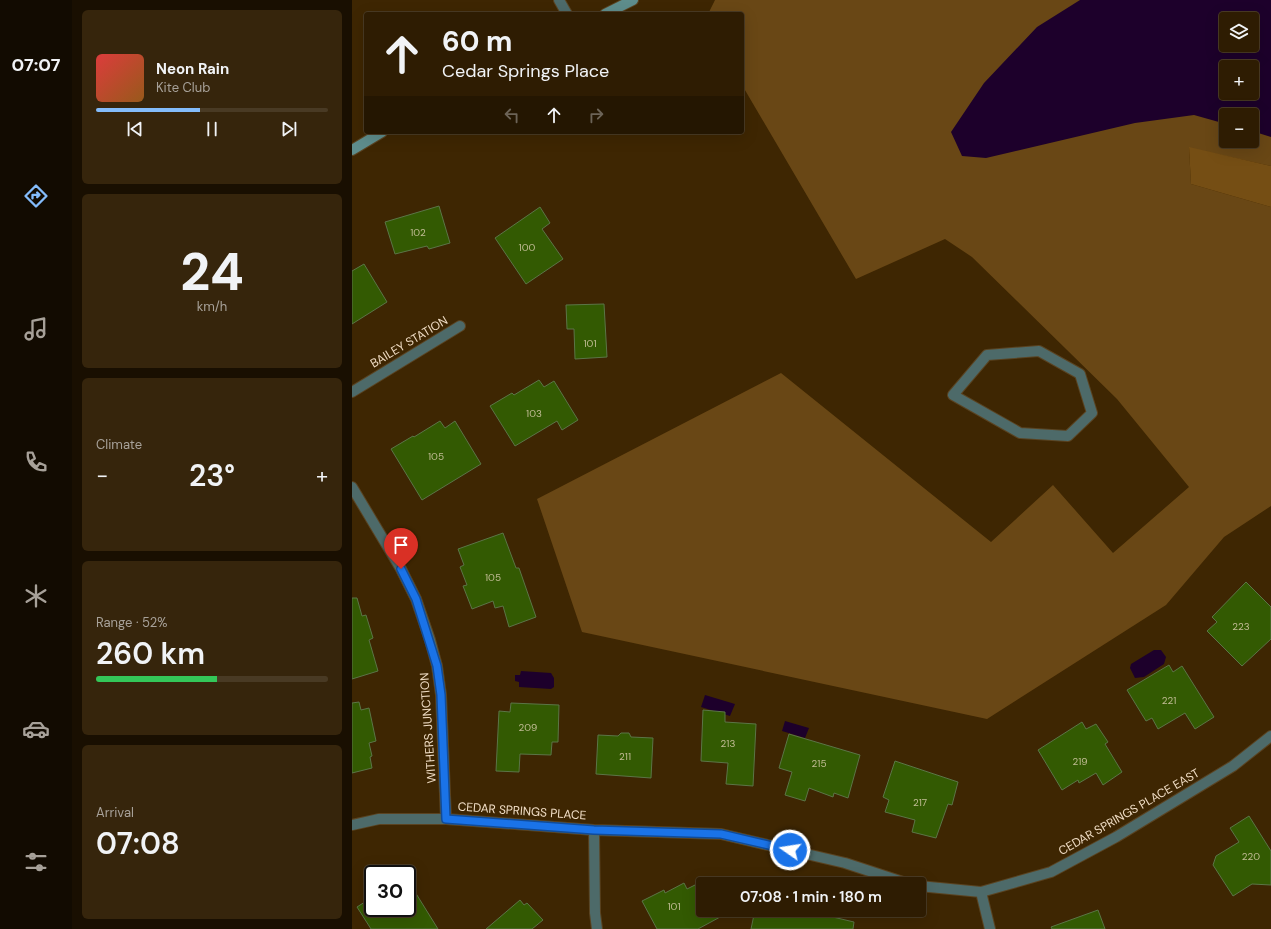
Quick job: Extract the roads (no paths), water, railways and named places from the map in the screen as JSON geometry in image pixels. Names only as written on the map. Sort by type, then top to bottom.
[{"type":"street","points":[[559,0],[566,12]]},
{"type":"street","points":[[609,12],[633,0]]},
{"type":"street","points":[[352,150],[379,134]]},
{"type":"street","name":"BAILEY STATION","points":[[352,392],[460,326]]},
{"type":"street","points":[[1039,351],[1080,374],[1092,413],[1068,436],[1020,433],[953,395],[987,355],[1039,351]]},
{"type":"street","name":"WITHERS JUNCTION","points":[[352,487],[404,575],[416,599],[430,640],[437,666],[441,695],[446,819]]},
{"type":"street","name":"CEDAR SPRINGS PLACE EAST","points":[[926,887],[981,892],[1051,872],[1110,841],[1233,766],[1271,736]]},
{"type":"street","name":"CEDAR SPRINGS PLACE","points":[[352,825],[379,819],[446,819],[594,830]]},
{"type":"street","points":[[597,929],[595,913],[594,830],[721,834],[846,863],[888,877]]},
{"type":"street","points":[[981,892],[990,929]]}]
